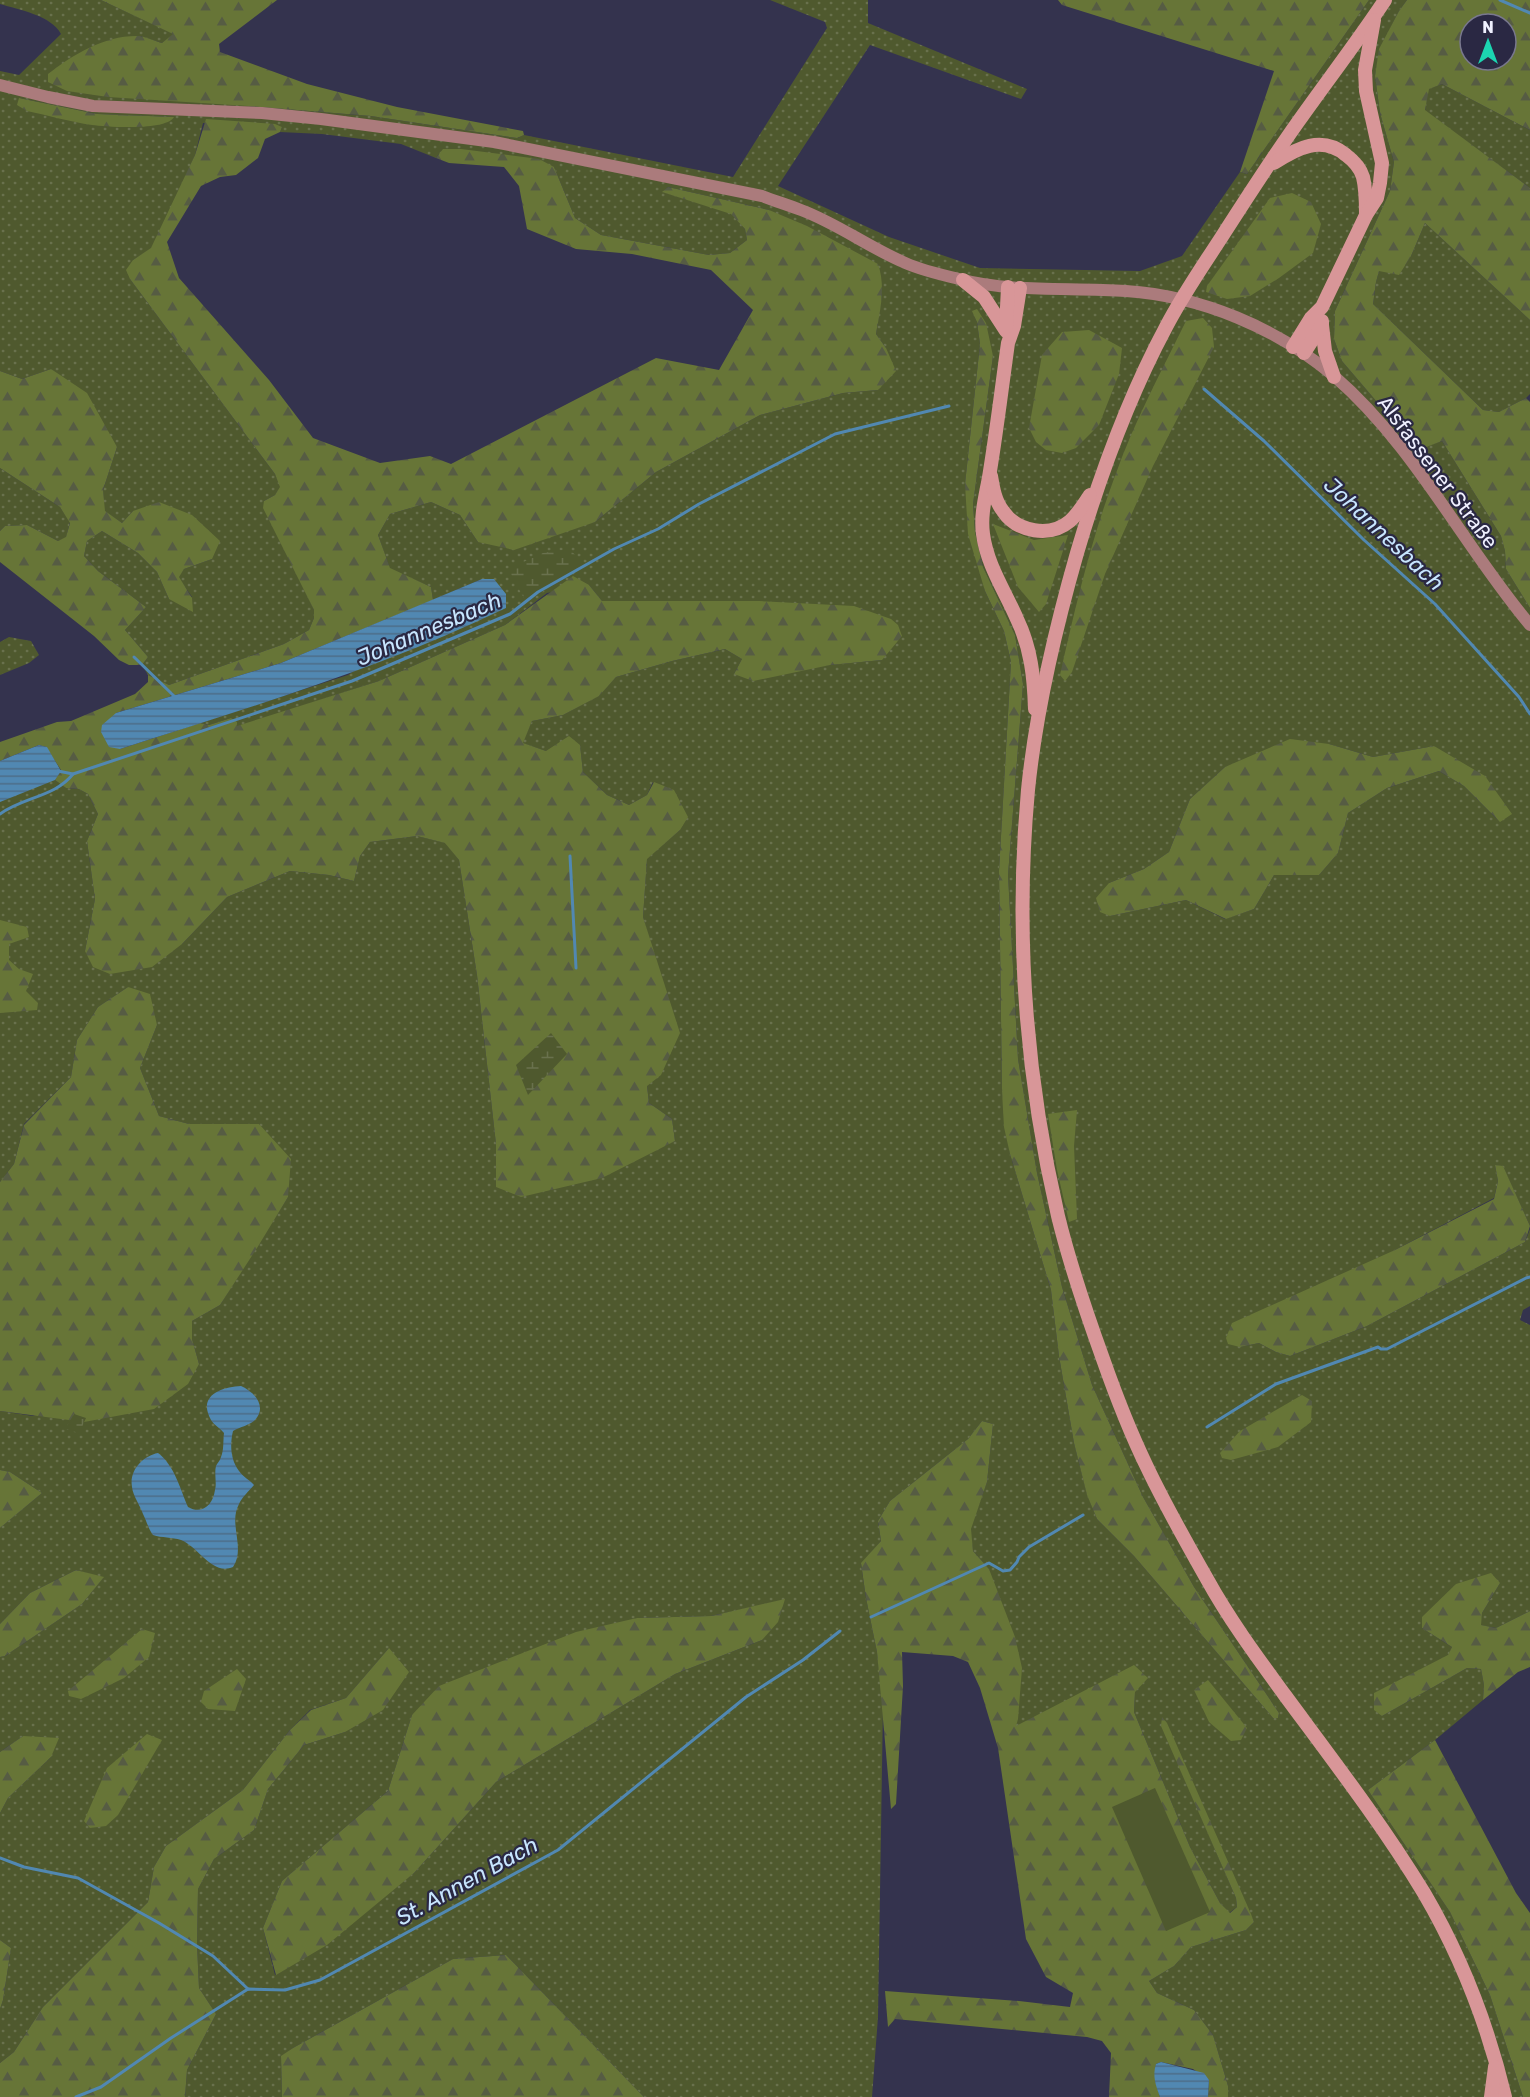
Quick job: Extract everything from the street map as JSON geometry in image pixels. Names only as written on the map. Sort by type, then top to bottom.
[{"type":"highway","points":[[1380,8],[1267,167],[1182,297],[1130,404],[1097,486],[1060,612],[1036,729],[1028,789],[1022,878],[1024,954],[1030,1049],[1041,1132],[1057,1210],[1085,1309],[1145,1464],[1211,1587],[1254,1652],[1383,1831],[1424,1894],[1451,1944],[1466,1979],[1496,2059],[1505,2097]]},
{"type":"highway","points":[[1298,350],[1311,318],[1322,307],[1366,215],[1377,198],[1382,163],[1366,91],[1365,70],[1380,8]]},
{"type":"highway","points":[[1267,167],[1293,150],[1311,144],[1328,144],[1356,162],[1365,190],[1366,215]]},
{"type":"highway","points":[[963,280],[984,297],[1007,337]]},
{"type":"highway","points":[[1014,288],[990,473],[983,503],[983,533],[988,557],[1018,620],[1032,661],[1036,729]]},
{"type":"highway","points":[[1322,307],[1325,351],[1334,377]]},
{"type":"highway","points":[[1298,350],[1322,325]]},
{"type":"highway","points":[[990,473],[1003,512],[1012,521],[1034,530],[1046,531],[1068,522],[1097,486]]},
{"type":"highway","points":[[1491,2097],[1496,2059]]},
{"type":"main road","name":"Alsfassener Straße","points":[[0,85],[93,106],[262,113],[494,142],[762,196],[803,210],[901,261],[929,272],[1014,288],[1128,291],[1185,300],[1239,318],[1298,350],[1334,377],[1368,409],[1401,448],[1530,625]]},
{"type":"green space","points":[[0,0],[101,0],[174,34],[162,43],[140,36],[248,106],[371,116],[517,138],[524,135],[733,177],[827,28],[825,22],[770,0],[868,0],[868,23],[1027,89],[1021,99],[870,45],[778,186],[889,237],[980,268],[1140,271],[1182,256],[1240,172],[1247,174],[1369,0],[1407,0],[1380,49],[1375,76],[1380,113],[1394,162],[1390,191],[1335,311],[1334,339],[1342,361],[1412,443],[1421,448],[1442,441],[1501,536],[1506,569],[1530,608],[1530,1226],[1503,1167],[1495,1165],[1498,1181],[1494,1198],[1395,1250],[1240,1347],[1259,1343],[1290,1356],[1367,1326],[1525,1242],[1530,1229],[1530,1306],[1523,1310],[1520,1320],[1530,1325],[1530,1611],[1496,1628],[1480,1625],[1482,1613],[1500,1583],[1422,1628],[1452,1647],[1448,1656],[1375,1693],[1382,1716],[1467,1668],[1481,1669],[1484,1685],[1483,1700],[1435,1740],[1368,1790],[1450,1912],[1490,1995],[1523,2097],[1228,2097],[1228,2086],[1213,2035],[1194,2010],[1157,1993],[1149,1981],[1174,1966],[1191,1947],[1246,1930],[1254,1922],[1162,1718],[1162,1726],[1236,1898],[1237,1907],[1229,1913],[1220,1903],[1190,1847],[1134,1712],[1135,1692],[1015,1727],[989,1569],[973,1551],[970,1529],[987,1482],[993,1424],[982,1421],[968,1439],[890,1501],[878,1521],[881,1541],[861,1564],[877,1652],[883,1706],[878,2017],[872,2097],[644,2097],[506,1955],[453,1959],[293,2048],[281,2057],[282,2097],[185,2097],[187,2070],[216,2014],[199,1988],[198,1889],[214,1859],[254,1830],[268,1789],[304,1745],[345,1732],[389,1648],[346,1698],[310,1710],[290,1730],[243,1790],[166,1846],[154,1867],[148,1902],[43,2007],[14,2052],[0,2063],[0,2009],[11,1948],[0,1940],[0,1813],[8,1798],[51,1757],[23,1736],[0,1752],[0,1657],[5,1656],[82,1604],[103,1578],[76,1570],[30,1593],[0,1624],[0,1528],[42,1493],[10,1472],[0,1470],[0,1411],[33,1416],[199,1364],[192,1339],[192,1321],[220,1305],[288,1197],[259,1124],[189,1124],[159,1116],[140,1068],[157,1025],[128,987],[98,1007],[77,1040],[71,1077],[24,1124],[14,1164],[0,1182],[0,761],[47,747],[61,771],[55,780],[66,788],[79,789],[88,794],[98,814],[87,841],[95,899],[85,951],[182,944],[227,897],[290,871],[329,875],[354,881],[360,856],[370,842],[417,836],[446,843],[459,860],[477,975],[496,1144],[496,1187],[660,1147],[675,1141],[672,1119],[649,1103],[647,1086],[657,967],[643,917],[647,858],[680,830],[653,782],[647,795],[629,805],[607,795],[583,772],[580,745],[546,751],[522,743],[532,721],[563,715],[598,696],[616,677],[672,661],[725,649],[742,659],[734,674],[882,660],[642,602],[602,601],[589,585],[547,593],[505,625],[379,681],[237,727],[231,718],[209,725],[200,723],[348,675],[482,579],[433,600],[431,587],[390,569],[378,535],[390,514],[431,502],[460,515],[478,542],[595,522],[656,472],[760,415],[843,393],[878,390],[886,348],[876,334],[882,295],[769,210],[668,187],[663,192],[731,213],[745,229],[747,240],[730,253],[709,255],[601,235],[575,218],[554,167],[439,154],[436,158],[401,144],[322,134],[280,132],[282,127],[203,123],[195,155],[166,221],[151,249],[133,260],[130,279],[275,474],[281,487],[275,495],[264,501],[314,610],[314,618],[309,630],[284,644],[169,685],[148,675],[142,665],[148,657],[125,630],[146,607],[98,571],[84,556],[87,541],[102,531],[138,553],[157,572],[169,599],[192,597],[178,577],[184,569],[212,559],[133,511],[122,523],[104,511],[103,490],[117,447],[51,369],[22,379],[0,371],[0,71],[19,75],[61,34],[50,22],[42,18],[0,4]],"holes":[[[19,98],[97,114],[173,117],[93,125]],[[972,311],[993,356],[973,504],[975,532],[983,567],[1015,635],[1023,684],[1008,875],[1018,1059],[1037,1173],[1062,1287],[1092,1385],[1143,1497],[1194,1587],[1279,1713],[1278,1718],[1273,1718],[1134,1556],[1097,1519],[1087,1494],[1074,1443],[1059,1356],[1051,1290],[1010,1154],[1002,1091],[999,871],[1011,662],[1004,631],[985,591],[965,484],[980,344],[977,322]],[[1329,744],[1373,757],[1434,746],[1500,822],[1464,786],[1439,771],[1387,788],[1348,813],[1338,853],[1319,875],[1274,875],[1254,909],[1225,919],[1186,900],[1110,916],[1109,883],[1144,869],[1169,852],[1190,799],[1225,767]],[[784,1600],[762,1640],[675,1674],[496,1782],[414,1873],[275,1975],[263,1928],[282,1881],[388,1791],[412,1715],[637,1618],[711,1616]],[[161,1740],[142,1772],[91,1828]]]},
{"type":"green space","points":[[101,0],[277,0],[219,44],[220,52],[307,84],[397,107],[523,131],[524,135],[517,138],[371,116],[108,97],[67,91],[48,82],[48,74],[79,53],[102,42],[139,36],[162,43],[173,34]]},
{"type":"green space","points":[[1058,0],[1369,0],[1247,174],[1240,172],[1274,71],[1062,5]]},
{"type":"green space","points":[[1407,0],[1530,0],[1530,130],[1442,84],[1429,89],[1425,110],[1530,188],[1530,320],[1425,223],[1411,256],[1399,275],[1379,271],[1373,304],[1483,410],[1499,412],[1526,398],[1530,402],[1530,608],[1506,569],[1501,536],[1442,441],[1421,449],[1412,443],[1342,361],[1334,339],[1335,311],[1390,191],[1394,162],[1380,113],[1375,76],[1379,49]]},
{"type":"green space","points":[[1442,84],[1530,130],[1530,188],[1425,111],[1428,89]]},
{"type":"green space","points":[[19,98],[97,114],[174,117],[169,121],[149,126],[92,125],[27,111],[17,105]]},
{"type":"green space","points":[[206,119],[275,124],[282,127],[280,132],[265,139],[258,158],[236,175],[220,177],[201,186],[167,242],[179,278],[269,380],[313,438],[380,463],[430,456],[451,464],[656,358],[719,370],[753,310],[711,270],[632,254],[576,249],[527,229],[519,186],[504,167],[449,163],[436,158],[443,149],[461,149],[539,159],[554,167],[575,218],[601,235],[709,255],[730,253],[747,240],[745,229],[731,214],[662,192],[668,187],[769,210],[807,226],[878,264],[882,290],[876,334],[886,348],[896,371],[878,390],[843,393],[760,415],[656,472],[595,522],[514,550],[478,542],[460,515],[431,502],[390,514],[378,535],[390,568],[431,587],[433,600],[281,663],[116,713],[120,749],[200,723],[209,725],[231,718],[237,722],[237,726],[379,681],[505,625],[573,576],[589,585],[602,601],[759,601],[854,606],[891,619],[898,625],[902,636],[882,660],[830,665],[753,681],[734,674],[742,659],[725,649],[616,677],[599,696],[563,715],[532,721],[523,743],[546,751],[569,736],[580,745],[583,772],[607,795],[629,805],[647,795],[654,782],[674,790],[688,817],[680,830],[647,859],[643,917],[680,1033],[661,1075],[647,1086],[649,1103],[672,1119],[675,1141],[602,1178],[521,1197],[496,1187],[496,1144],[477,975],[459,860],[445,843],[417,836],[370,842],[360,856],[354,881],[329,875],[290,871],[227,897],[182,944],[152,967],[110,974],[93,967],[85,951],[95,899],[87,841],[98,814],[88,794],[79,789],[66,788],[55,780],[61,770],[46,747],[39,745],[0,761],[0,742],[57,722],[71,721],[135,694],[148,682],[148,675],[169,685],[284,644],[309,630],[314,618],[314,610],[263,508],[264,501],[275,495],[280,487],[275,474],[130,279],[126,270],[133,260],[151,248],[195,155]]},
{"type":"green space","points":[[1292,193],[1311,202],[1321,224],[1313,253],[1250,296],[1227,299],[1206,292],[1207,286],[1270,198]]},
{"type":"green space","points":[[1425,223],[1530,320],[1530,394],[1499,412],[1483,410],[1373,304],[1379,271],[1411,256]]},
{"type":"green space","points":[[977,309],[986,323],[993,356],[973,504],[975,532],[983,567],[1015,635],[1023,684],[1008,875],[1018,1059],[1037,1173],[1062,1287],[1092,1385],[1143,1497],[1194,1587],[1279,1713],[1278,1718],[1273,1718],[1134,1556],[1097,1519],[1087,1495],[1074,1443],[1059,1356],[1051,1290],[1004,1127],[999,871],[1011,662],[1004,631],[985,591],[968,534],[965,484],[980,344],[977,322],[972,311]]},
{"type":"green space","points":[[1203,318],[1212,328],[1214,347],[1153,466],[1105,574],[1072,672],[1065,681],[1060,675],[1078,599],[1098,525],[1122,456],[1186,321]]},
{"type":"green space","points":[[1089,330],[1122,348],[1119,374],[1099,425],[1076,448],[1062,453],[1046,450],[1036,442],[1029,428],[1042,355],[1062,332]]},
{"type":"green space","points":[[51,369],[87,393],[117,447],[103,490],[105,511],[122,523],[133,511],[159,502],[192,515],[220,541],[212,559],[184,569],[179,577],[192,598],[193,612],[169,599],[157,572],[138,553],[102,531],[87,541],[84,556],[98,571],[146,607],[125,630],[148,657],[142,665],[129,665],[119,660],[94,636],[0,562],[0,531],[5,526],[27,525],[58,541],[66,537],[70,523],[60,507],[0,468],[0,371],[22,379]]},
{"type":"green space","points":[[0,468],[60,507],[70,522],[66,538],[58,541],[27,525],[5,526],[0,531]]},
{"type":"green space","points":[[993,524],[1034,540],[1068,535],[1046,604],[1039,612],[1018,587]]},
{"type":"green space","points":[[569,549],[586,565],[526,602],[508,569],[543,553]]},
{"type":"green space","points":[[9,637],[31,641],[39,655],[29,663],[0,675],[0,642]]},
{"type":"green space","points":[[1290,739],[1329,744],[1373,757],[1434,746],[1485,776],[1512,814],[1500,822],[1464,786],[1439,771],[1387,788],[1348,813],[1338,853],[1319,875],[1274,875],[1254,909],[1226,919],[1186,900],[1110,916],[1100,912],[1096,898],[1109,883],[1144,869],[1169,852],[1190,799],[1225,767]]},
{"type":"green space","points":[[0,920],[27,927],[29,937],[9,944],[9,960],[19,969],[33,974],[26,991],[38,1003],[37,1010],[0,1013]]},
{"type":"green space","points":[[128,987],[150,994],[157,1025],[140,1068],[159,1116],[189,1124],[259,1124],[291,1159],[288,1197],[220,1305],[192,1321],[192,1339],[199,1364],[188,1384],[154,1409],[84,1422],[0,1411],[0,1182],[14,1164],[24,1125],[71,1077],[77,1040],[98,1007]]},
{"type":"green space","points":[[551,1033],[567,1054],[528,1095],[516,1065]]},
{"type":"green space","points":[[1077,1110],[1074,1146],[1077,1219],[1069,1222],[1057,1170],[1048,1114]]},
{"type":"green space","points":[[1495,1165],[1503,1166],[1530,1226],[1525,1242],[1367,1326],[1290,1356],[1259,1343],[1240,1347],[1228,1344],[1226,1338],[1232,1323],[1395,1250],[1494,1199],[1498,1181]]},
{"type":"green space","points":[[1302,1395],[1312,1401],[1311,1422],[1278,1447],[1231,1460],[1222,1458],[1220,1453],[1240,1431]]},
{"type":"green space","points":[[74,1414],[86,1418],[79,1433],[65,1429]]},
{"type":"green space","points":[[982,1421],[993,1424],[987,1482],[971,1529],[973,1551],[989,1569],[1015,1637],[1022,1668],[1016,1726],[1134,1665],[1148,1678],[1135,1692],[1134,1712],[1190,1847],[1220,1903],[1230,1913],[1237,1907],[1236,1898],[1161,1726],[1162,1717],[1167,1723],[1254,1922],[1246,1930],[1191,1947],[1174,1966],[1149,1981],[1157,1993],[1194,2010],[1213,2035],[1228,2086],[1228,2097],[1208,2097],[1209,2080],[1193,2069],[1161,2062],[1156,2064],[1155,2080],[1160,2097],[1109,2097],[1111,2053],[1102,2041],[1087,2037],[895,2019],[888,2027],[885,1991],[1070,2007],[1073,1993],[1046,1977],[1026,1939],[998,1748],[980,1688],[968,1662],[953,1656],[902,1652],[903,1686],[896,1804],[891,1809],[877,1652],[861,1563],[881,1541],[878,1521],[890,1501],[968,1439]]},
{"type":"green space","points":[[0,1470],[10,1472],[42,1493],[0,1528]]},
{"type":"green space","points":[[76,1570],[104,1577],[82,1604],[5,1656],[0,1657],[0,1624],[30,1593]]},
{"type":"green space","points":[[1491,1573],[1500,1583],[1482,1613],[1481,1625],[1496,1628],[1530,1611],[1530,1667],[1518,1672],[1483,1700],[1484,1685],[1481,1669],[1467,1668],[1382,1716],[1374,1710],[1374,1693],[1448,1655],[1452,1647],[1422,1628],[1422,1617],[1456,1584]]},
{"type":"green space","points":[[785,1599],[778,1622],[762,1640],[675,1674],[496,1782],[414,1873],[327,1945],[276,1975],[263,1928],[282,1881],[388,1791],[412,1715],[439,1686],[576,1632],[637,1618],[711,1616]]},
{"type":"green space","points":[[142,1629],[155,1633],[149,1657],[124,1678],[81,1699],[69,1696],[68,1691]]},
{"type":"green space","points":[[389,1648],[409,1672],[383,1710],[345,1732],[304,1745],[268,1789],[254,1830],[214,1859],[198,1889],[199,1988],[216,2014],[187,2070],[185,2097],[0,2097],[0,2063],[14,2052],[43,2007],[148,1902],[154,1867],[166,1846],[243,1790],[290,1730],[311,1710],[346,1698]]},
{"type":"green space","points":[[237,1669],[246,1679],[235,1711],[208,1709],[201,1702],[204,1691]]},
{"type":"green space","points":[[1208,1680],[1247,1728],[1241,1740],[1231,1741],[1209,1722],[1194,1690]]},
{"type":"green space","points":[[147,1734],[162,1740],[118,1815],[106,1826],[90,1828],[84,1821],[107,1768]]},
{"type":"green space","points":[[23,1736],[59,1738],[51,1757],[8,1798],[0,1813],[0,1752]]},
{"type":"green space","points":[[1435,1740],[1516,1893],[1530,1913],[1530,2097],[1523,2097],[1490,1995],[1450,1912],[1368,1790]]},
{"type":"green space","points":[[1155,1788],[1210,1912],[1166,1931],[1112,1807]]},
{"type":"green space","points":[[0,1940],[11,1948],[0,2009]]},
{"type":"green space","points":[[506,1955],[644,2097],[282,2097],[281,2056],[293,2048],[453,1959]]},
{"type":"water","points":[[482,579],[494,579],[506,594],[506,608],[412,649],[267,702],[120,749],[109,747],[101,732],[102,725],[116,713],[281,663]]},
{"type":"water","points":[[39,745],[47,747],[61,771],[55,780],[0,802],[0,761]]},
{"type":"water","points":[[241,1386],[254,1395],[260,1409],[259,1415],[253,1422],[233,1431],[232,1451],[239,1471],[254,1485],[242,1499],[236,1512],[237,1560],[233,1567],[225,1569],[212,1564],[181,1540],[153,1535],[134,1494],[132,1481],[138,1465],[147,1457],[158,1453],[173,1471],[188,1507],[198,1510],[206,1507],[214,1495],[215,1469],[222,1454],[224,1433],[211,1420],[207,1404],[209,1399],[219,1391]]},
{"type":"water","points":[[1161,2062],[1204,2073],[1209,2080],[1208,2097],[1160,2097],[1154,2073],[1156,2064]]},
{"type":"waterway","points":[[1500,0],[1530,13]]},
{"type":"waterway","name":"Johannesbach","points":[[1204,389],[1264,441],[1364,540],[1435,604],[1519,697],[1530,714]]},
{"type":"waterway","name":"Johannesbach","points":[[58,771],[73,774],[352,681],[510,614],[538,592],[614,549],[658,529],[699,504],[835,434],[949,406]]},
{"type":"waterway","points":[[134,657],[174,696]]},
{"type":"waterway","points":[[0,814],[57,788],[73,774]]},
{"type":"waterway","points":[[570,856],[576,968]]},
{"type":"waterway","name":"St. Annen Bach","points":[[1207,1427],[1276,1384],[1378,1347],[1387,1349],[1530,1277]]},
{"type":"waterway","name":"St. Annen Bach","points":[[871,1617],[989,1563],[1003,1571],[1010,1570],[1029,1547],[1083,1515]]},
{"type":"waterway","name":"St. Annen Bach","points":[[76,2097],[101,2087],[171,2038],[248,1989],[285,1990],[320,1980],[558,1850],[746,1697],[803,1660],[840,1631]]},
{"type":"waterway","points":[[0,1858],[24,1867],[78,1878],[213,1956],[248,1989]]}]
